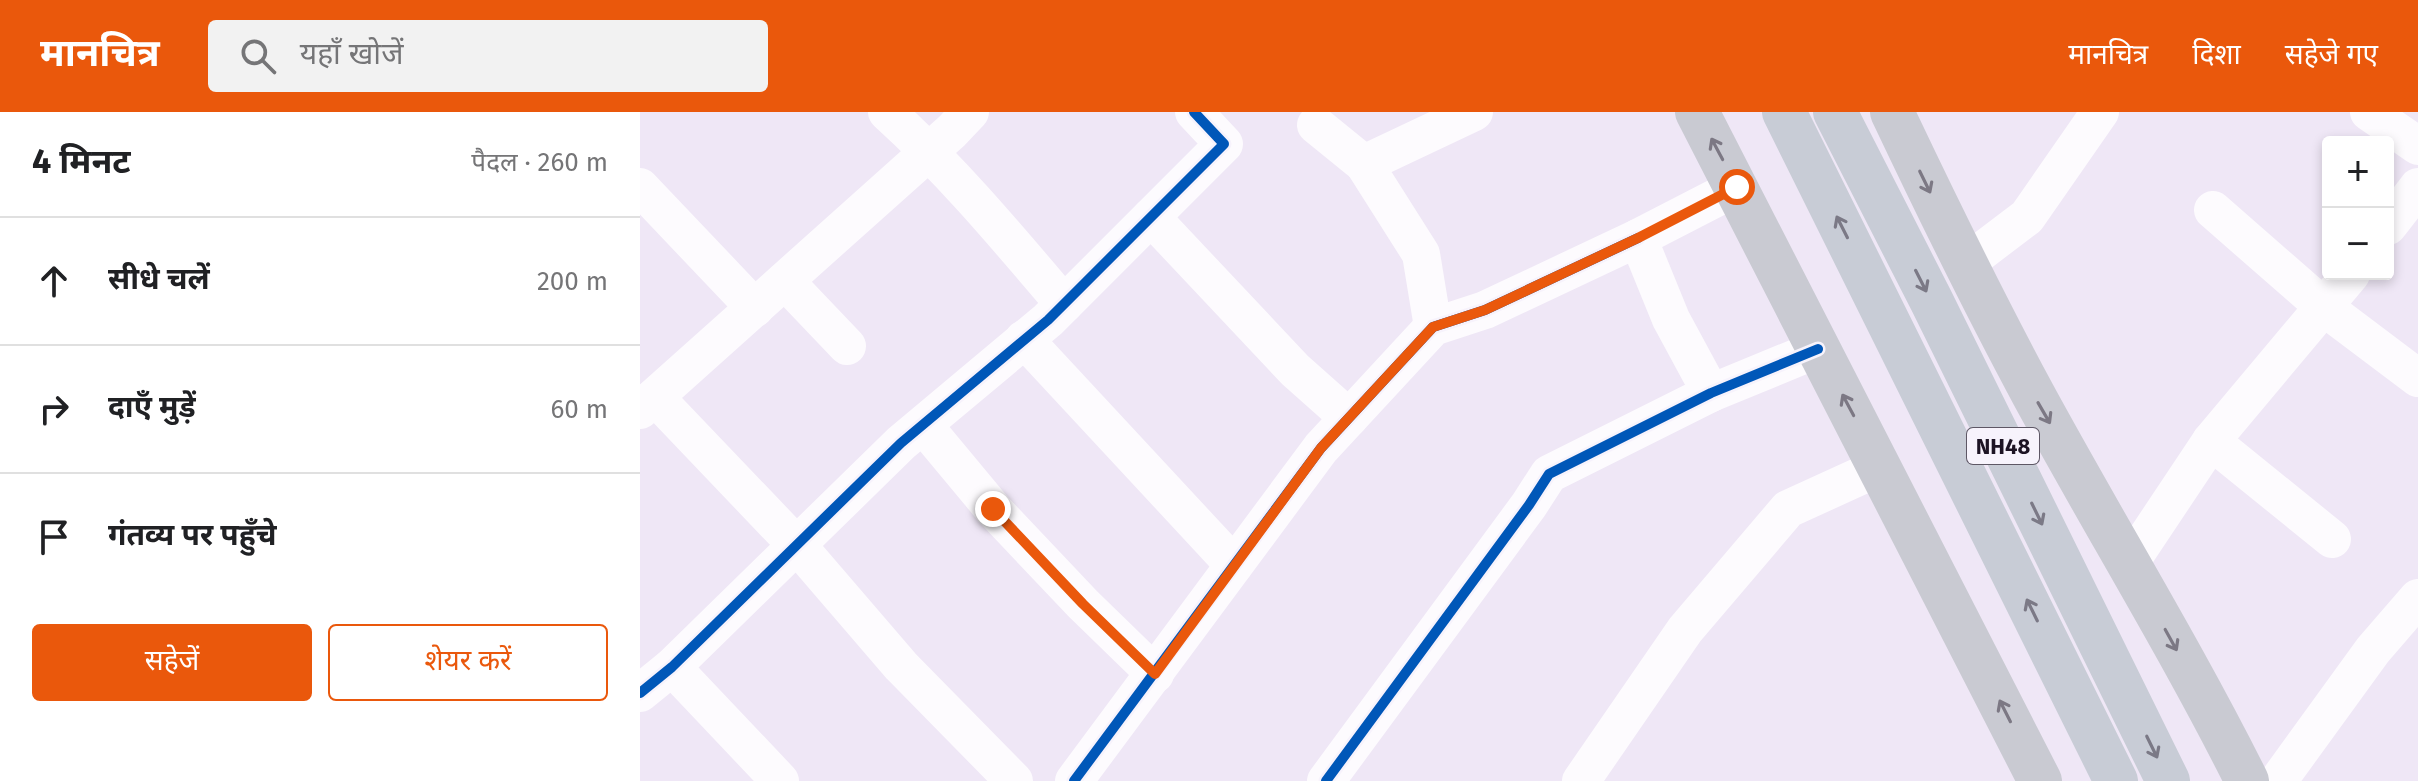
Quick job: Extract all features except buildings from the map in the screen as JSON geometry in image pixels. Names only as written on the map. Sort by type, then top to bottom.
[{"type":"highway","name":"NH48","points":[[1784,112],[2116,781]]},
{"type":"highway","name":"NH48","points":[[1835,112],[2168,781]]},
{"type":"main road","points":[[1697,112],[1880,467],[2032,777]]},
{"type":"main road","points":[[1892,112],[1965,264],[2034,396],[2247,781]]},
{"type":"street","points":[[887,112],[930,151],[1064,304]]},
{"type":"street","points":[[970,112],[647,404],[797,545],[901,666],[1014,781]]},
{"type":"street","points":[[640,693],[672,667],[901,443],[1064,304],[1224,144],[1194,112]]},
{"type":"street","points":[[1364,164],[1474,112]]},
{"type":"street","points":[[1965,264],[2027,217],[2100,112]]},
{"type":"street","points":[[2369,112],[2418,146]]},
{"type":"street","points":[[1316,125],[1364,164],[1421,254],[1433,327]]},
{"type":"street","points":[[640,187],[755,308]]},
{"type":"street","points":[[1074,781],[1321,448],[1433,327],[1485,310],[1638,238],[1737,187]]},
{"type":"street","points":[[2394,218],[2418,187]]},
{"type":"street","points":[[2213,210],[2325,308],[2418,378]]},
{"type":"street","points":[[1151,217],[1295,370],[1349,418]]},
{"type":"street","points":[[1638,238],[1671,319],[1711,393]]},
{"type":"street","points":[[2129,564],[2211,441],[2346,280]]},
{"type":"street","points":[[785,281],[847,346]]},
{"type":"street","points":[[1024,339],[1234,565]]},
{"type":"street","points":[[1326,781],[1549,474],[1711,393],[1818,349]]},
{"type":"street","points":[[924,426],[993,509],[1155,674]]},
{"type":"street","points":[[2211,441],[2332,539]]},
{"type":"street","points":[[1581,781],[1685,630],[1788,509],[1880,467]]},
{"type":"street","points":[[2278,781],[2373,650],[2418,598]]},
{"type":"street","points":[[672,667],[780,781]]},
{"type":"cycle path","points":[[640,693],[672,667],[901,443],[1048,320],[1224,144],[1194,112]]},
{"type":"cycle path","points":[[1074,781],[1321,448],[1433,327],[1485,310],[1638,238]]},
{"type":"cycle path","points":[[1326,781],[1549,474],[1711,393],[1818,349]]},
{"type":"route","points":[[993,509],[1155,674],[1321,448],[1433,327],[1485,310],[1638,238],[1737,187]]}]
